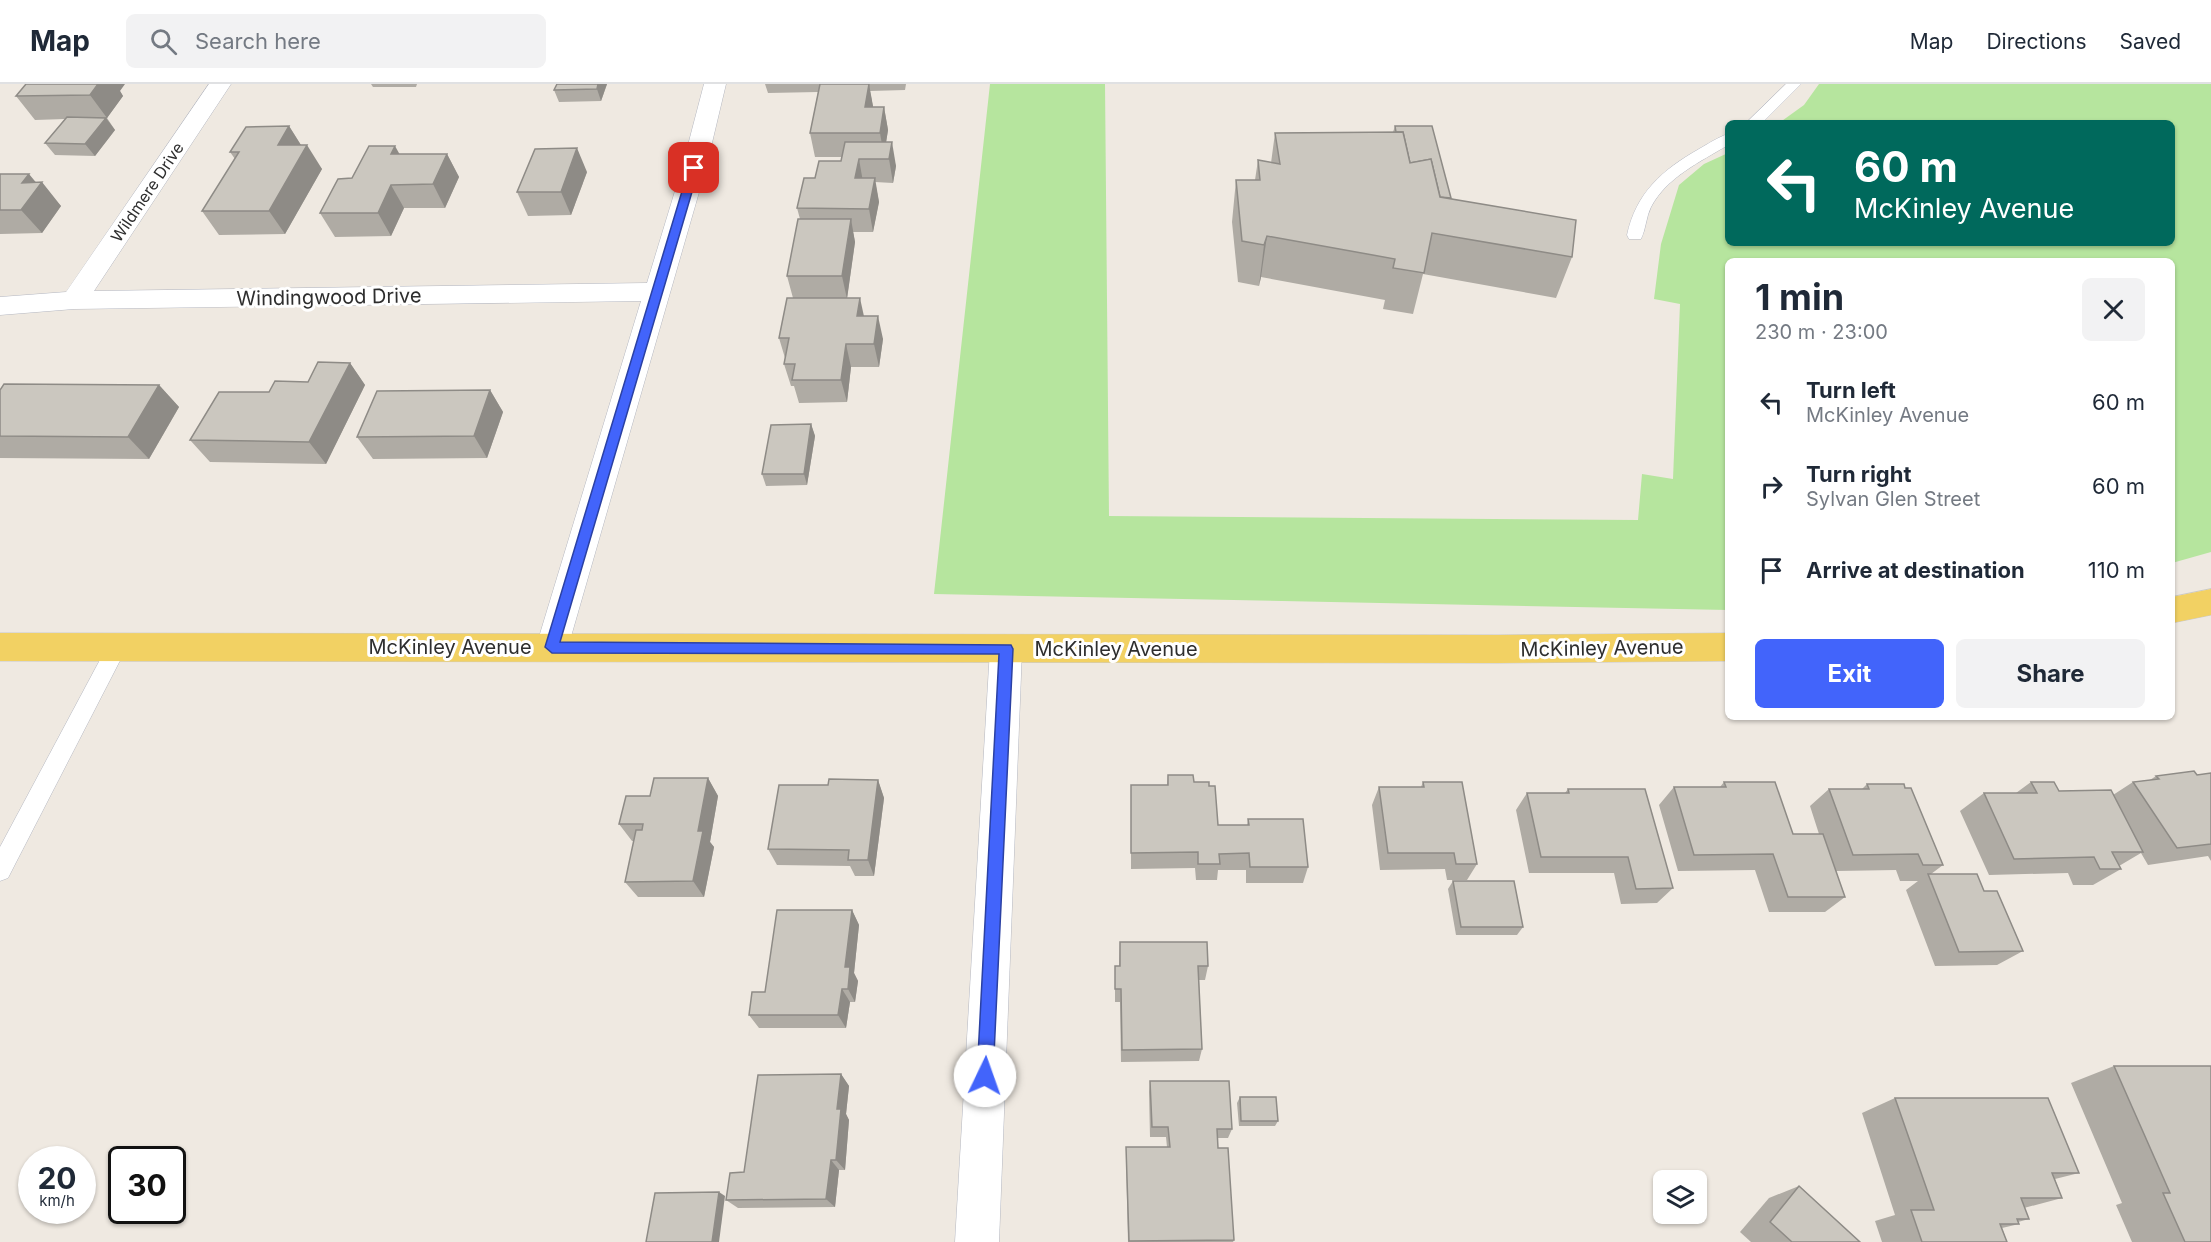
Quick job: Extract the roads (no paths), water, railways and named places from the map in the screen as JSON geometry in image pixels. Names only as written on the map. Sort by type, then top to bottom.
[{"type":"main road","points":[[2175,609],[2211,602]]},
{"type":"main road","name":"McKinley Avenue","points":[[0,646],[1006,649],[1725,647]]},
{"type":"street","name":"Wildmere Drive","points":[[74,300],[220,84]]},
{"type":"street","points":[[552,647],[716,84]]},
{"type":"street","name":"Windingwood Drive","points":[[0,306],[74,300],[657,292]]},
{"type":"street","points":[[977,1242],[1006,649]]},
{"type":"lane","points":[[1756,120],[1794,84]]},
{"type":"lane","points":[[1635,235],[1643,207],[1654,190],[1676,169],[1725,141]]},
{"type":"lane","points":[[0,870],[117,647]]}]
